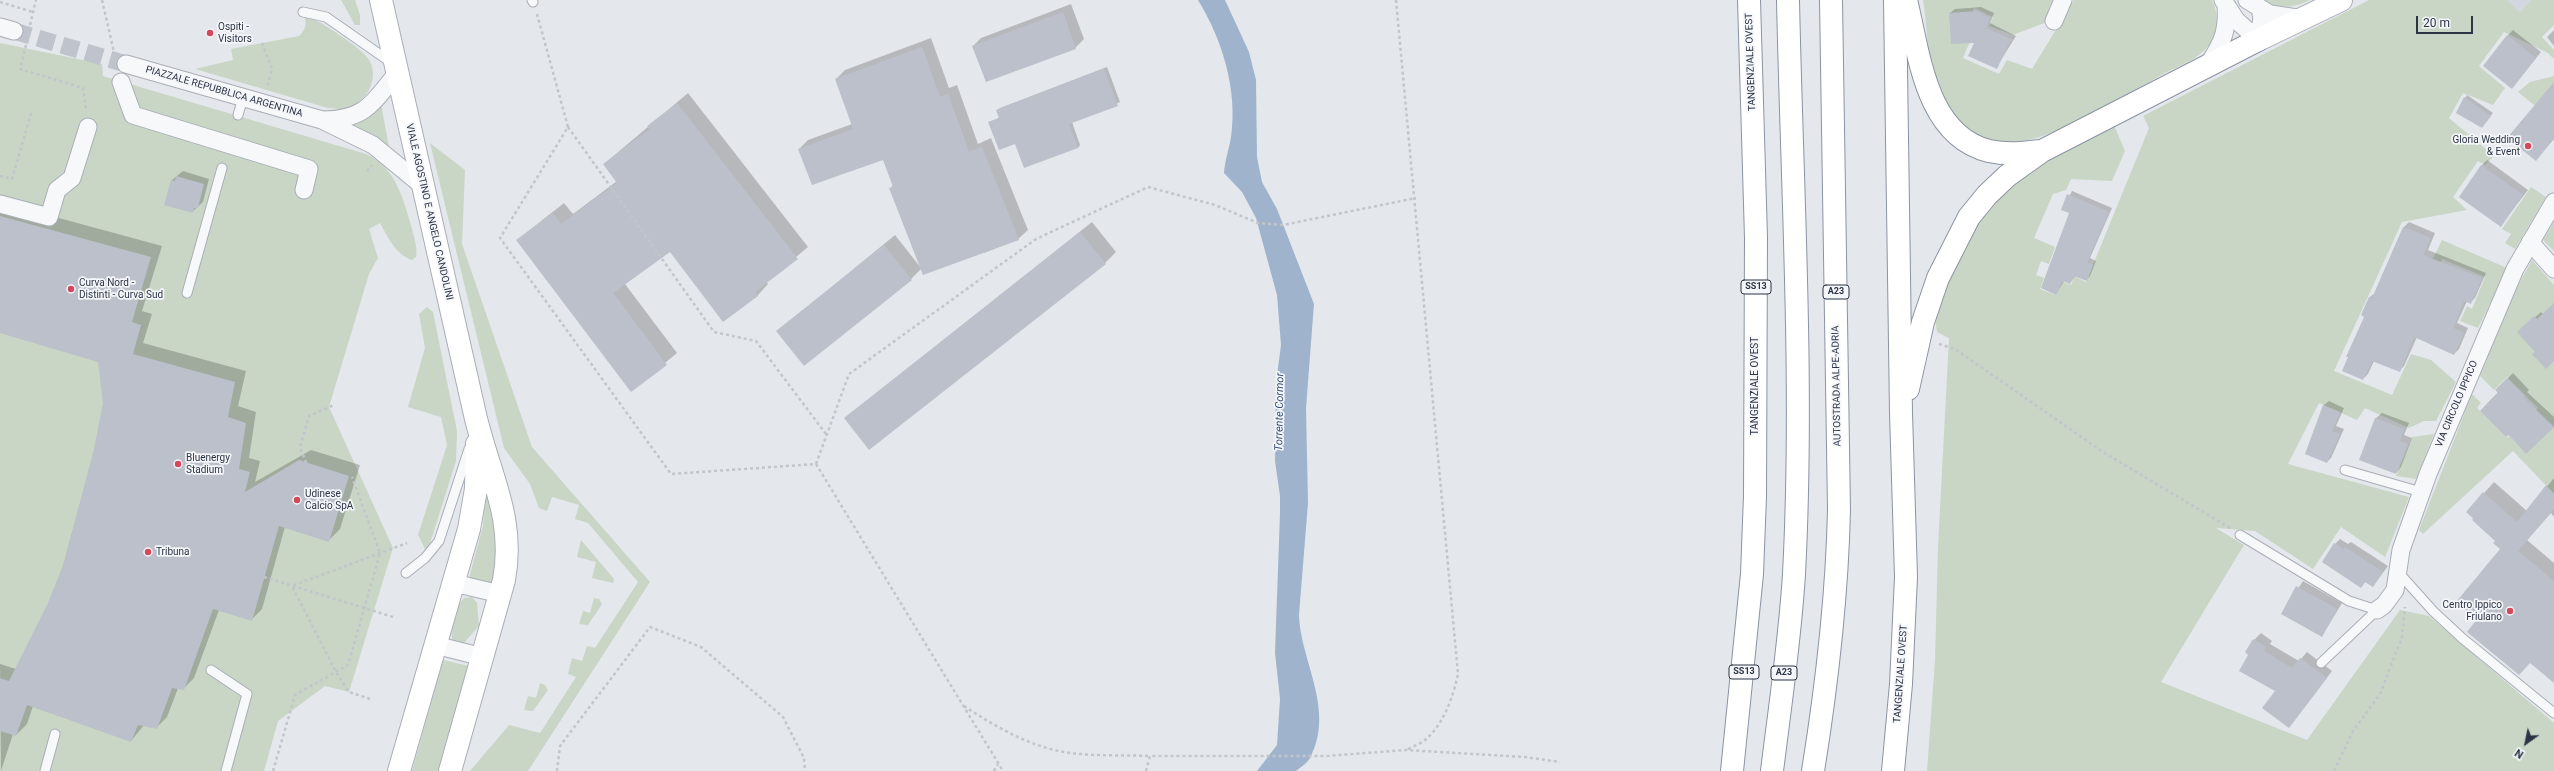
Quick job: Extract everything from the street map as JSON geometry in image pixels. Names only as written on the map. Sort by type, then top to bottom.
[{"type":"main road","name":"VIALE AGOSTINO E ANGELO CANDOLINI","points":[[381,0],[477,424],[506,522],[507,561],[500,594],[450,771]]},
{"type":"main road","name":"TANGENZIALE OVEST","points":[[1732,771],[1752,574],[1755,496],[1756,238],[1749,0]]},
{"type":"main road","name":"A23","points":[[1772,771],[1794,575],[1797,477],[1796,316],[1788,0]]},
{"type":"main road","name":"AUTOSTRADA ALPE-ADRIA","points":[[1813,771],[1826,692],[1837,584],[1839,510],[1831,0]]},
{"type":"main road","name":"TANGENZIALE OVEST","points":[[1893,771],[1901,684],[1906,577],[1901,413],[1895,0]]},
{"type":"main road","points":[[1906,0],[1924,80],[1934,104],[1946,121],[1971,143],[1989,151],[2012,154],[2042,151]]},
{"type":"main road","points":[[1901,413],[1913,374],[1920,339],[1938,278],[1969,217],[2007,176],[2042,151],[2208,65],[2341,0]]},
{"type":"main road","name":"VIALE AGOSTINO E ANGELO CANDOLINI","points":[[399,771],[454,583],[475,495],[477,424]]},
{"type":"street","points":[[2054,21],[2063,0]]},
{"type":"street","points":[[2225,3],[2236,20],[2258,40]]},
{"type":"street","points":[[2208,65],[2222,42],[2228,24],[2225,3]]},
{"type":"street","points":[[2253,4],[2281,16],[2304,19]]},
{"type":"street","points":[[2253,4],[2262,18],[2258,40]]},
{"type":"street","name":"PIAZZALE REPUBBLICA ARGENTINA","points":[[126,64],[322,120],[373,145],[424,187]]},
{"type":"street","name":"PIAZZALE REPUBBLICA ARGENTINA","points":[[322,120],[338,120],[363,112],[397,69]]},
{"type":"street","points":[[121,82],[133,115],[309,169],[304,190]]},
{"type":"street","points":[[0,204],[49,217],[57,190],[72,178],[88,127]]},
{"type":"street","name":"VIA CIRCOLO IPPICO","points":[[2377,610],[2391,598],[2395,590],[2396,570],[2421,492],[2514,269],[2554,202]]},
{"type":"street","points":[[2530,242],[2554,269]]},
{"type":"street","points":[[454,583],[500,594]]},
{"type":"street","points":[[435,645],[483,658]]},
{"type":"lane","points":[[303,12],[326,17],[397,69]]},
{"type":"lane","points":[[238,115],[243,98]]},
{"type":"lane","points":[[187,293],[222,168]]},
{"type":"lane","points":[[406,573],[424,558],[439,541],[477,424]]},
{"type":"lane","points":[[2345,470],[2421,492]]},
{"type":"lane","points":[[2240,535],[2349,601],[2377,610],[2321,663]]},
{"type":"lane","points":[[2396,570],[2433,611],[2450,627],[2554,713]]},
{"type":"lane","points":[[211,670],[247,694],[226,771]]},
{"type":"lane","points":[[44,771],[55,734]]},
{"type":"path","points":[[15,28],[33,12],[36,0]]},
{"type":"path","points":[[102,0],[121,82]]},
{"type":"path","points":[[1396,0],[1416,198],[1458,674],[1452,699],[1441,719],[1425,740],[1406,750]]},
{"type":"path","points":[[533,1],[568,127],[714,332],[756,340],[827,434]]},
{"type":"path","points":[[0,2],[33,12]]},
{"type":"path","points":[[26,42],[20,69],[83,88],[88,127]]},
{"type":"path","points":[[262,43],[272,69]]},
{"type":"path","points":[[0,176],[12,179],[32,110]]},
{"type":"path","points":[[568,127],[500,238],[671,474],[816,464]]},
{"type":"path","points":[[816,464],[849,374],[1036,240],[1148,187],[1215,205],[1258,223],[1283,225],[1416,198]]},
{"type":"path","points":[[1920,339],[1955,349],[2103,452],[2240,535]]},
{"type":"path","points":[[306,463],[300,447],[309,416],[334,405]]},
{"type":"path","points":[[816,464],[1003,771]]},
{"type":"path","points":[[273,771],[295,695],[348,665],[380,553],[352,477]]},
{"type":"path","points":[[292,586],[407,543]]},
{"type":"path","points":[[264,577],[393,617]]},
{"type":"path","points":[[292,586],[336,672],[349,692],[370,699]]},
{"type":"path","points":[[2334,771],[2353,732],[2380,694],[2402,637],[2406,611],[2404,604]]},
{"type":"path","points":[[557,771],[560,746],[650,627],[701,647],[783,717],[804,758],[805,771]]},
{"type":"path","points":[[962,704],[1018,738],[1048,748],[1078,754],[1150,756],[1326,756],[1406,750],[1525,757],[1560,762]]},
{"type":"path","points":[[1146,771],[1150,756]]},
{"type":"path","points":[[994,771],[998,764]]},
{"type":"shaded area","points":[[2508,0],[2531,0],[2520,12]]},
{"type":"green space","points":[[341,0],[355,0],[360,15],[360,25],[355,25]]},
{"type":"green space","points":[[1923,0],[2053,0],[2048,11],[2052,13],[2047,22],[2013,35],[1989,26],[1993,17],[1974,8],[1965,27],[1974,32],[1963,58],[1999,74],[2007,60],[2032,69],[2074,0],[2212,0],[2216,11],[2217,23],[2212,40],[2199,55],[2110,104],[2074,123],[2036,138],[2016,142],[1997,141],[1978,136],[1960,124],[1948,112],[1941,102],[1932,75]]},
{"type":"green space","points":[[2260,0],[2310,0],[2297,5],[2285,7],[2273,5]]},
{"type":"green space","points":[[2369,0],[2508,0],[2520,12],[2531,0],[2554,0],[2554,25],[2542,37],[2554,50],[2554,59],[2548,53],[2504,32],[2479,66],[2505,88],[2493,105],[2463,93],[2449,118],[2494,156],[2485,165],[2478,161],[2453,197],[2467,210],[2402,222],[2334,371],[2392,395],[2411,354],[2431,360],[2456,382],[2436,421],[2424,421],[2409,428],[2365,408],[2357,420],[2319,403],[2288,464],[2409,497],[2385,557],[2341,527],[2313,569],[2255,531],[2216,528],[2244,545],[2161,682],[2307,740],[2400,610],[2429,616],[2554,723],[2554,771],[1927,771],[1935,660],[1938,547],[1949,338],[1937,332],[1936,324],[1938,307],[1946,282],[1977,219],[2004,188],[2021,175],[2058,153],[2114,125],[2125,151],[2112,181],[2071,179],[2066,190],[2053,194],[2034,238],[2055,247],[2049,264],[2041,261],[2036,275],[2044,278],[2040,289],[2055,295],[2061,281],[2071,285],[2074,276],[2086,282],[2149,128],[2143,116]]},
{"type":"green space","points":[[304,15],[328,27],[347,40],[367,57],[371,64],[373,72],[370,88],[366,95],[354,105],[342,109],[328,108],[195,69],[233,60],[231,49],[299,36],[305,27]]},
{"type":"green space","name":"Bluenergy Stadium","points":[[0,43],[102,64],[103,76],[366,154],[385,167],[392,176],[402,196],[415,239],[416,257],[412,260],[401,254],[386,234],[380,223],[369,229],[378,258],[369,274],[329,407],[393,548],[349,692],[325,686],[278,721],[264,771],[0,771]]},
{"type":"green space","points":[[2554,76],[2554,121],[2518,92],[2530,82]]},
{"type":"green space","points":[[381,104],[389,147],[339,124],[357,122],[368,118]]},
{"type":"green space","points":[[430,143],[465,170],[462,244],[532,447],[650,582],[528,771],[470,771],[509,725],[540,733],[576,677],[568,674],[572,658],[582,661],[587,646],[595,648],[638,582],[588,523],[575,519],[579,505],[552,497],[547,511],[539,508],[530,484],[504,448]]},
{"type":"green space","points":[[2531,187],[2546,197],[2515,249],[2505,243],[2511,234],[2502,229]]},
{"type":"green space","points":[[2554,222],[2554,251],[2543,240]]},
{"type":"green space","points":[[2442,240],[2507,268],[2478,328],[2460,321],[2467,306],[2472,309],[2485,277],[2442,259],[2426,298],[2416,293]]},
{"type":"green space","points":[[2532,260],[2554,285],[2554,494],[2513,451],[2423,534],[2419,530],[2472,394],[2481,403],[2477,408],[2507,438],[2538,408],[2507,377],[2494,390],[2480,376],[2515,291]]},
{"type":"green space","points":[[427,307],[433,312],[457,431],[456,461],[427,553],[418,535],[447,445],[441,417],[408,407],[425,348],[419,314]]},
{"type":"green space","points":[[2434,434],[2416,479],[2396,476],[2412,437]]},
{"type":"green space","points":[[487,472],[497,546],[493,584],[469,578],[483,526]]},
{"type":"green space","points":[[581,540],[614,579],[613,583],[592,578],[596,562],[577,557]]},
{"type":"green space","points":[[472,597],[477,603],[479,626],[463,644],[454,643],[452,639],[452,627],[455,614],[464,598]]},
{"type":"green space","points":[[594,598],[599,599],[602,604],[588,625],[579,624],[583,611],[590,613]]},
{"type":"green space","points":[[443,660],[469,666],[439,771],[412,771]]},
{"type":"green space","points":[[540,683],[545,685],[548,690],[533,711],[524,710],[528,696],[536,698]]},
{"type":"water","name":"Torrente Cormor","points":[[1198,0],[1225,0],[1249,52],[1256,80],[1257,157],[1262,182],[1277,209],[1314,304],[1306,408],[1308,503],[1299,615],[1301,632],[1318,702],[1319,720],[1317,738],[1310,758],[1296,771],[1257,771],[1277,745],[1280,699],[1275,653],[1280,513],[1280,496],[1275,461],[1276,383],[1281,345],[1277,295],[1256,218],[1242,192],[1224,173],[1233,119],[1230,83],[1221,48],[1207,15]]},
{"type":"building","points":[[1976,11],[1990,18],[1986,28],[2013,40],[2010,41],[1997,69],[1968,56],[1974,43],[1951,44],[1949,13]]},
{"type":"building","points":[[1063,12],[1076,49],[986,82],[972,46]]},
{"type":"building","points":[[2507,35],[2536,58],[2512,89],[2483,66]]},
{"type":"building","points":[[922,47],[940,97],[948,94],[969,152],[982,147],[1019,240],[923,275],[889,188],[893,187],[883,160],[812,185],[798,149],[853,129],[835,79]]},
{"type":"building","points":[[1104,69],[1118,106],[1069,124],[1078,148],[1024,168],[1015,144],[999,150],[988,122],[999,118],[996,110]]},
{"type":"building","points":[[2554,82],[2554,138],[2536,161],[2507,138]]},
{"type":"building","points":[[2464,97],[2491,116],[2482,128],[2456,113]]},
{"type":"building","points":[[677,103],[798,259],[755,292],[758,296],[723,322],[670,252],[613,293],[667,365],[631,392],[516,240],[553,213],[561,224],[617,183],[603,164],[650,129],[647,126]]},
{"type":"building","points":[[2481,165],[2523,195],[2501,227],[2459,197]]},
{"type":"building","points":[[176,176],[204,184],[198,208],[194,208],[193,213],[164,205],[171,180],[175,181]]},
{"type":"building","points":[[2067,194],[2109,212],[2087,262],[2093,265],[2087,281],[2074,276],[2070,284],[2063,281],[2056,295],[2041,288],[2069,213],[2061,210]]},
{"type":"building","name":"Tribuna","points":[[0,216],[151,257],[132,322],[141,325],[133,354],[235,382],[228,417],[246,423],[239,469],[250,472],[245,492],[299,460],[349,476],[329,542],[279,526],[252,621],[213,609],[184,690],[172,688],[157,729],[138,725],[131,742],[27,705],[16,736],[0,731],[0,678],[9,681],[47,605],[63,566],[94,449],[103,403],[98,362],[0,333]]},
{"type":"building","points":[[2403,227],[2431,238],[2423,255],[2482,278],[2471,304],[2464,301],[2453,328],[2464,333],[2454,355],[2414,337],[2400,372],[2372,361],[2363,380],[2342,371],[2348,357],[2346,357],[2364,317],[2361,315],[2369,297],[2372,298]]},
{"type":"building","points":[[1080,232],[1106,264],[869,450],[844,418]]},
{"type":"building","points":[[884,245],[912,280],[804,366],[776,331]]},
{"type":"building","points":[[2554,303],[2554,361],[2546,369],[2532,354],[2535,352],[2517,332],[2534,316],[2537,319]]},
{"type":"building","points":[[2507,378],[2525,396],[2523,397],[2554,427],[2526,454],[2509,435],[2506,437],[2480,411],[2498,392],[2495,390]]},
{"type":"building","points":[[2323,405],[2340,412],[2332,431],[2340,434],[2327,463],[2305,454]]},
{"type":"building","points":[[2375,418],[2404,429],[2400,441],[2408,444],[2396,474],[2359,460]]},
{"type":"building","name":"Centro Ippico Friulano","points":[[2546,485],[2554,494],[2554,509],[2518,551],[2554,581],[2554,683],[2530,663],[2519,675],[2467,632],[2477,619],[2456,602],[2500,549],[2493,543],[2495,541],[2472,520],[2473,518],[2466,512],[2483,492],[2517,522]]},
{"type":"building","points":[[2334,543],[2343,549],[2345,547],[2383,572],[2373,587],[2365,582],[2361,588],[2322,562]]},
{"type":"building","points":[[2296,586],[2337,609],[2322,637],[2281,614]]},
{"type":"building","points":[[2253,639],[2266,647],[2264,651],[2292,668],[2300,658],[2327,678],[2289,728],[2262,708],[2275,691],[2239,671],[2248,655],[2245,652]]},
{"type":"tunnel","points":[[14,31],[126,64]]},
{"type":"place","name":"Ospiti - Visitors","points":[[210,33]]},
{"type":"place","name":"Gloria Wedding & Event","points":[[2528,146]]},
{"type":"place","name":"Curva Nord - Distinti - Curva Sud","points":[[71,289]]},
{"type":"place","name":"Bluenergy Stadium","points":[[178,464]]},
{"type":"place","name":"Udinese Calcio SpA","points":[[297,500]]},
{"type":"place","name":"Tribuna","points":[[148,552]]},
{"type":"place","name":"Centro Ippico Friulano","points":[[2510,611]]}]
